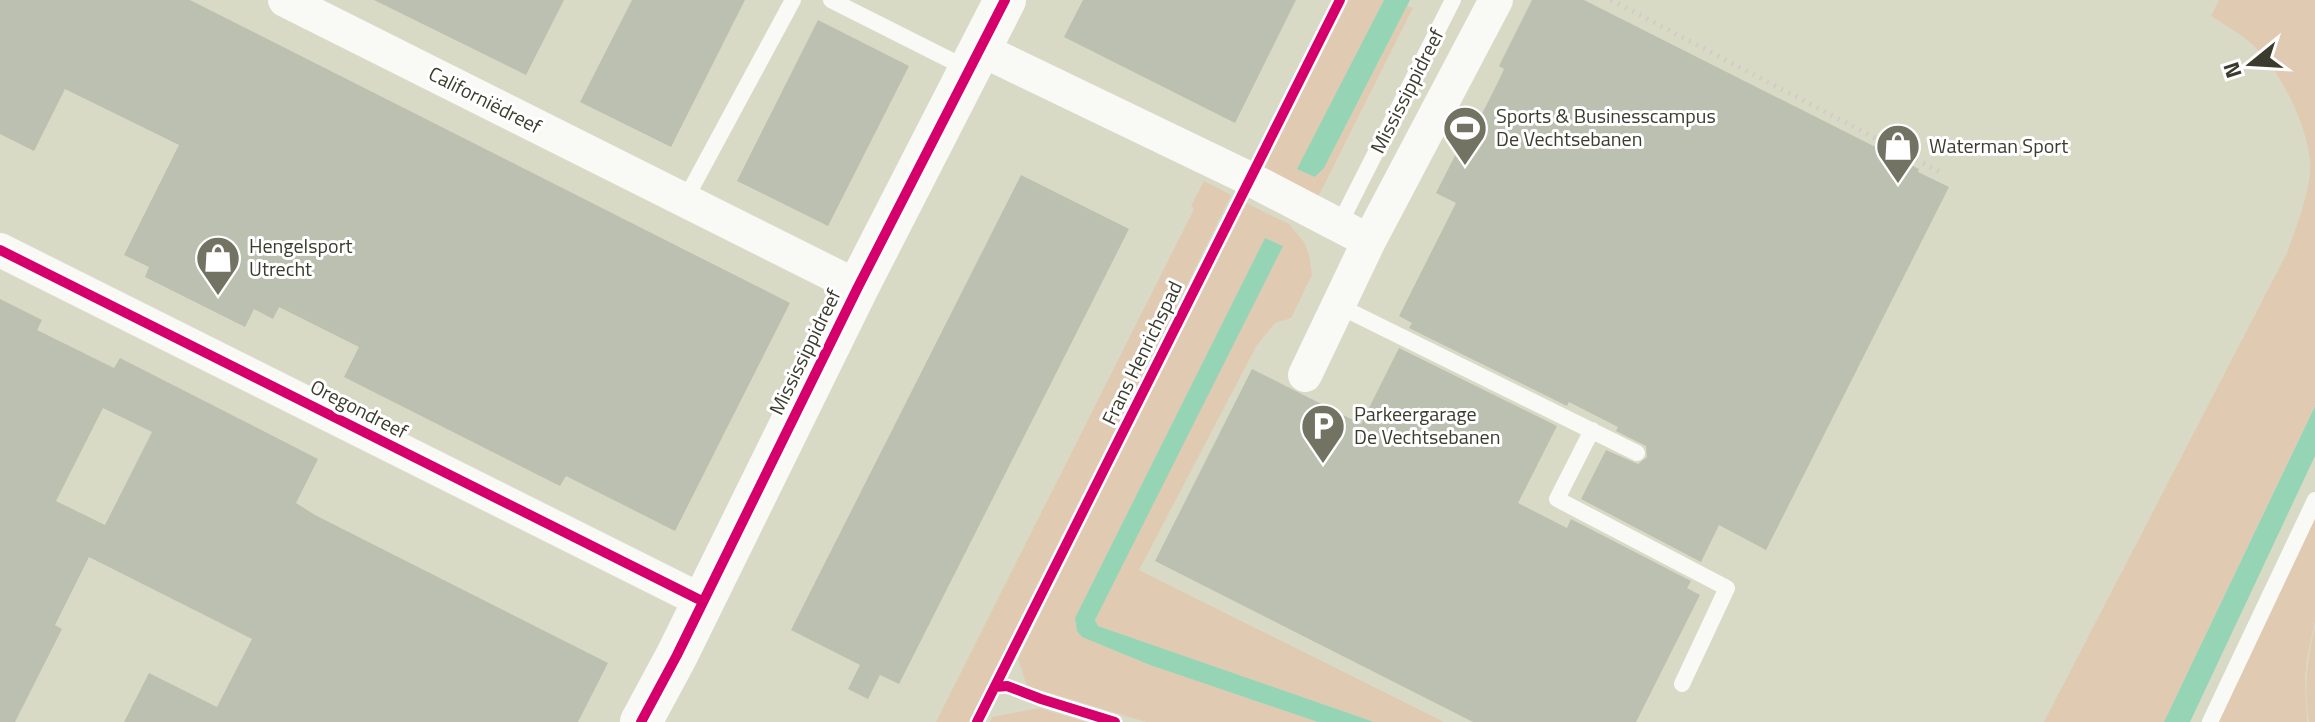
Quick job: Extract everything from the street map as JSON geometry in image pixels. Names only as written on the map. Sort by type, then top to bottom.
[{"type":"street","name":"Californiëdreef","points":[[285,0],[858,287]]},
{"type":"street","name":"Mississippidreef","points":[[641,722],[1005,0]]},
{"type":"street","name":"Mississippidreef","points":[[1305,375],[1369,241],[1496,0]]},
{"type":"street","points":[[975,59],[1248,178],[1369,241]]},
{"type":"street","name":"Oregondreef","points":[[0,250],[702,601]]},
{"type":"lane","points":[[685,200],[793,0]]},
{"type":"lane","points":[[831,0],[975,59]]},
{"type":"lane","name":"Mississippidreef","points":[[1339,225],[1453,0]]},
{"type":"lane","points":[[1339,306],[1637,453]]},
{"type":"lane","points":[[1592,430],[1557,499],[1727,588],[1682,684]]},
{"type":"lane","points":[[2210,722],[2315,500]]},
{"type":"path","points":[[1611,0],[1944,174]]},
{"type":"shaded area","points":[[1349,0],[1384,0],[1298,169],[1315,177],[1324,168],[1407,6],[1413,8],[1318,197],[1262,169]]},
{"type":"shaded area","points":[[1384,0],[1410,0],[1324,168],[1315,177],[1297,169]]},
{"type":"shaded area","points":[[2219,0],[2315,0],[2315,405],[2164,722],[2044,722],[2288,251],[2306,193],[2310,160],[2303,129],[2289,95],[2258,50],[2211,16]]},
{"type":"shaded area","points":[[1204,181],[1231,195],[984,698],[971,722],[936,722],[1194,209],[1191,206]]},
{"type":"shaded area","points":[[1244,202],[1289,224],[1304,242],[1312,275],[1291,318],[1275,323],[1257,345],[1139,570],[1444,722],[1374,722],[1098,626],[1095,619],[1282,246],[1266,238],[1075,618],[1082,637],[1150,665],[1318,722],[1146,722],[1027,686],[1018,659]]},
{"type":"shaded area","points":[[1265,238],[1283,246],[1095,620],[1098,626],[1374,722],[1318,722],[1150,665],[1082,637],[1077,631],[1075,618]]},
{"type":"shaded area","points":[[2315,406],[2315,456],[2190,722],[2164,722]]},
{"type":"shaded area","points":[[2315,506],[2315,622],[2305,679],[2307,722],[2212,722]]},
{"type":"shaded area","points":[[2315,627],[2315,722],[2309,722],[2307,674]]},
{"type":"shaded area","points":[[1039,708],[1086,722],[990,722],[992,717]]},
{"type":"building","points":[[0,0],[190,0],[790,303],[675,531],[566,476],[560,486],[344,377],[359,347],[279,307],[273,319],[254,309],[245,327],[145,277],[149,267],[124,255],[179,145],[65,89],[34,151],[0,134]]},
{"type":"building","points":[[374,0],[564,0],[526,75]]},
{"type":"building","points":[[632,0],[745,0],[671,147],[580,102]]},
{"type":"building","points":[[1083,0],[1296,0],[1235,123],[1064,37]]},
{"type":"building","points":[[1532,0],[1584,0],[1949,187],[1766,550],[1719,525],[1701,562],[1581,499],[1606,450],[1638,464],[1647,457],[1646,446],[1616,431],[1618,427],[1569,402],[1567,406],[1409,328],[1412,323],[1399,316],[1456,203],[1436,193],[1468,130],[1473,132],[1499,80],[1504,69],[1499,66]]},
{"type":"building","points":[[818,20],[909,66],[828,226],[737,181]]},
{"type":"building","points":[[1021,175],[1129,229],[899,684],[880,675],[868,699],[848,689],[860,665],[791,630]]},
{"type":"building","points":[[0,299],[42,320],[37,330],[114,368],[120,358],[318,459],[296,503],[608,663],[578,722],[124,722],[149,673],[217,707],[252,639],[89,557],[55,625],[62,629],[15,722],[0,722]],"holes":[[[103,408],[152,432],[105,525],[56,501]]]},
{"type":"building","name":"Parkeergarage De Vechtsebanen","points":[[1399,348],[1557,426],[1518,503],[1567,528],[1571,519],[1691,581],[1687,588],[1700,595],[1636,722],[1473,722],[1155,561],[1252,369],[1361,424]]},
{"type":"cycle path","points":[[641,722],[1005,0]]},
{"type":"cycle path","name":"Frans Henrichspad","points":[[977,722],[1340,0]]},
{"type":"cycle path","points":[[0,250],[702,601]]},
{"type":"cycle path","points":[[995,687],[1007,686],[1115,722]]},
{"type":"place","name":"Sports & Businesscampus De Vechtsebanen","points":[[1465,167]]},
{"type":"place","name":"Waterman Sport","points":[[1898,185]]},
{"type":"place","name":"Hengelsport Utrecht","points":[[218,297]]},
{"type":"place","name":"Parkeergarage De Vechtsebanen","points":[[1323,465]]}]
